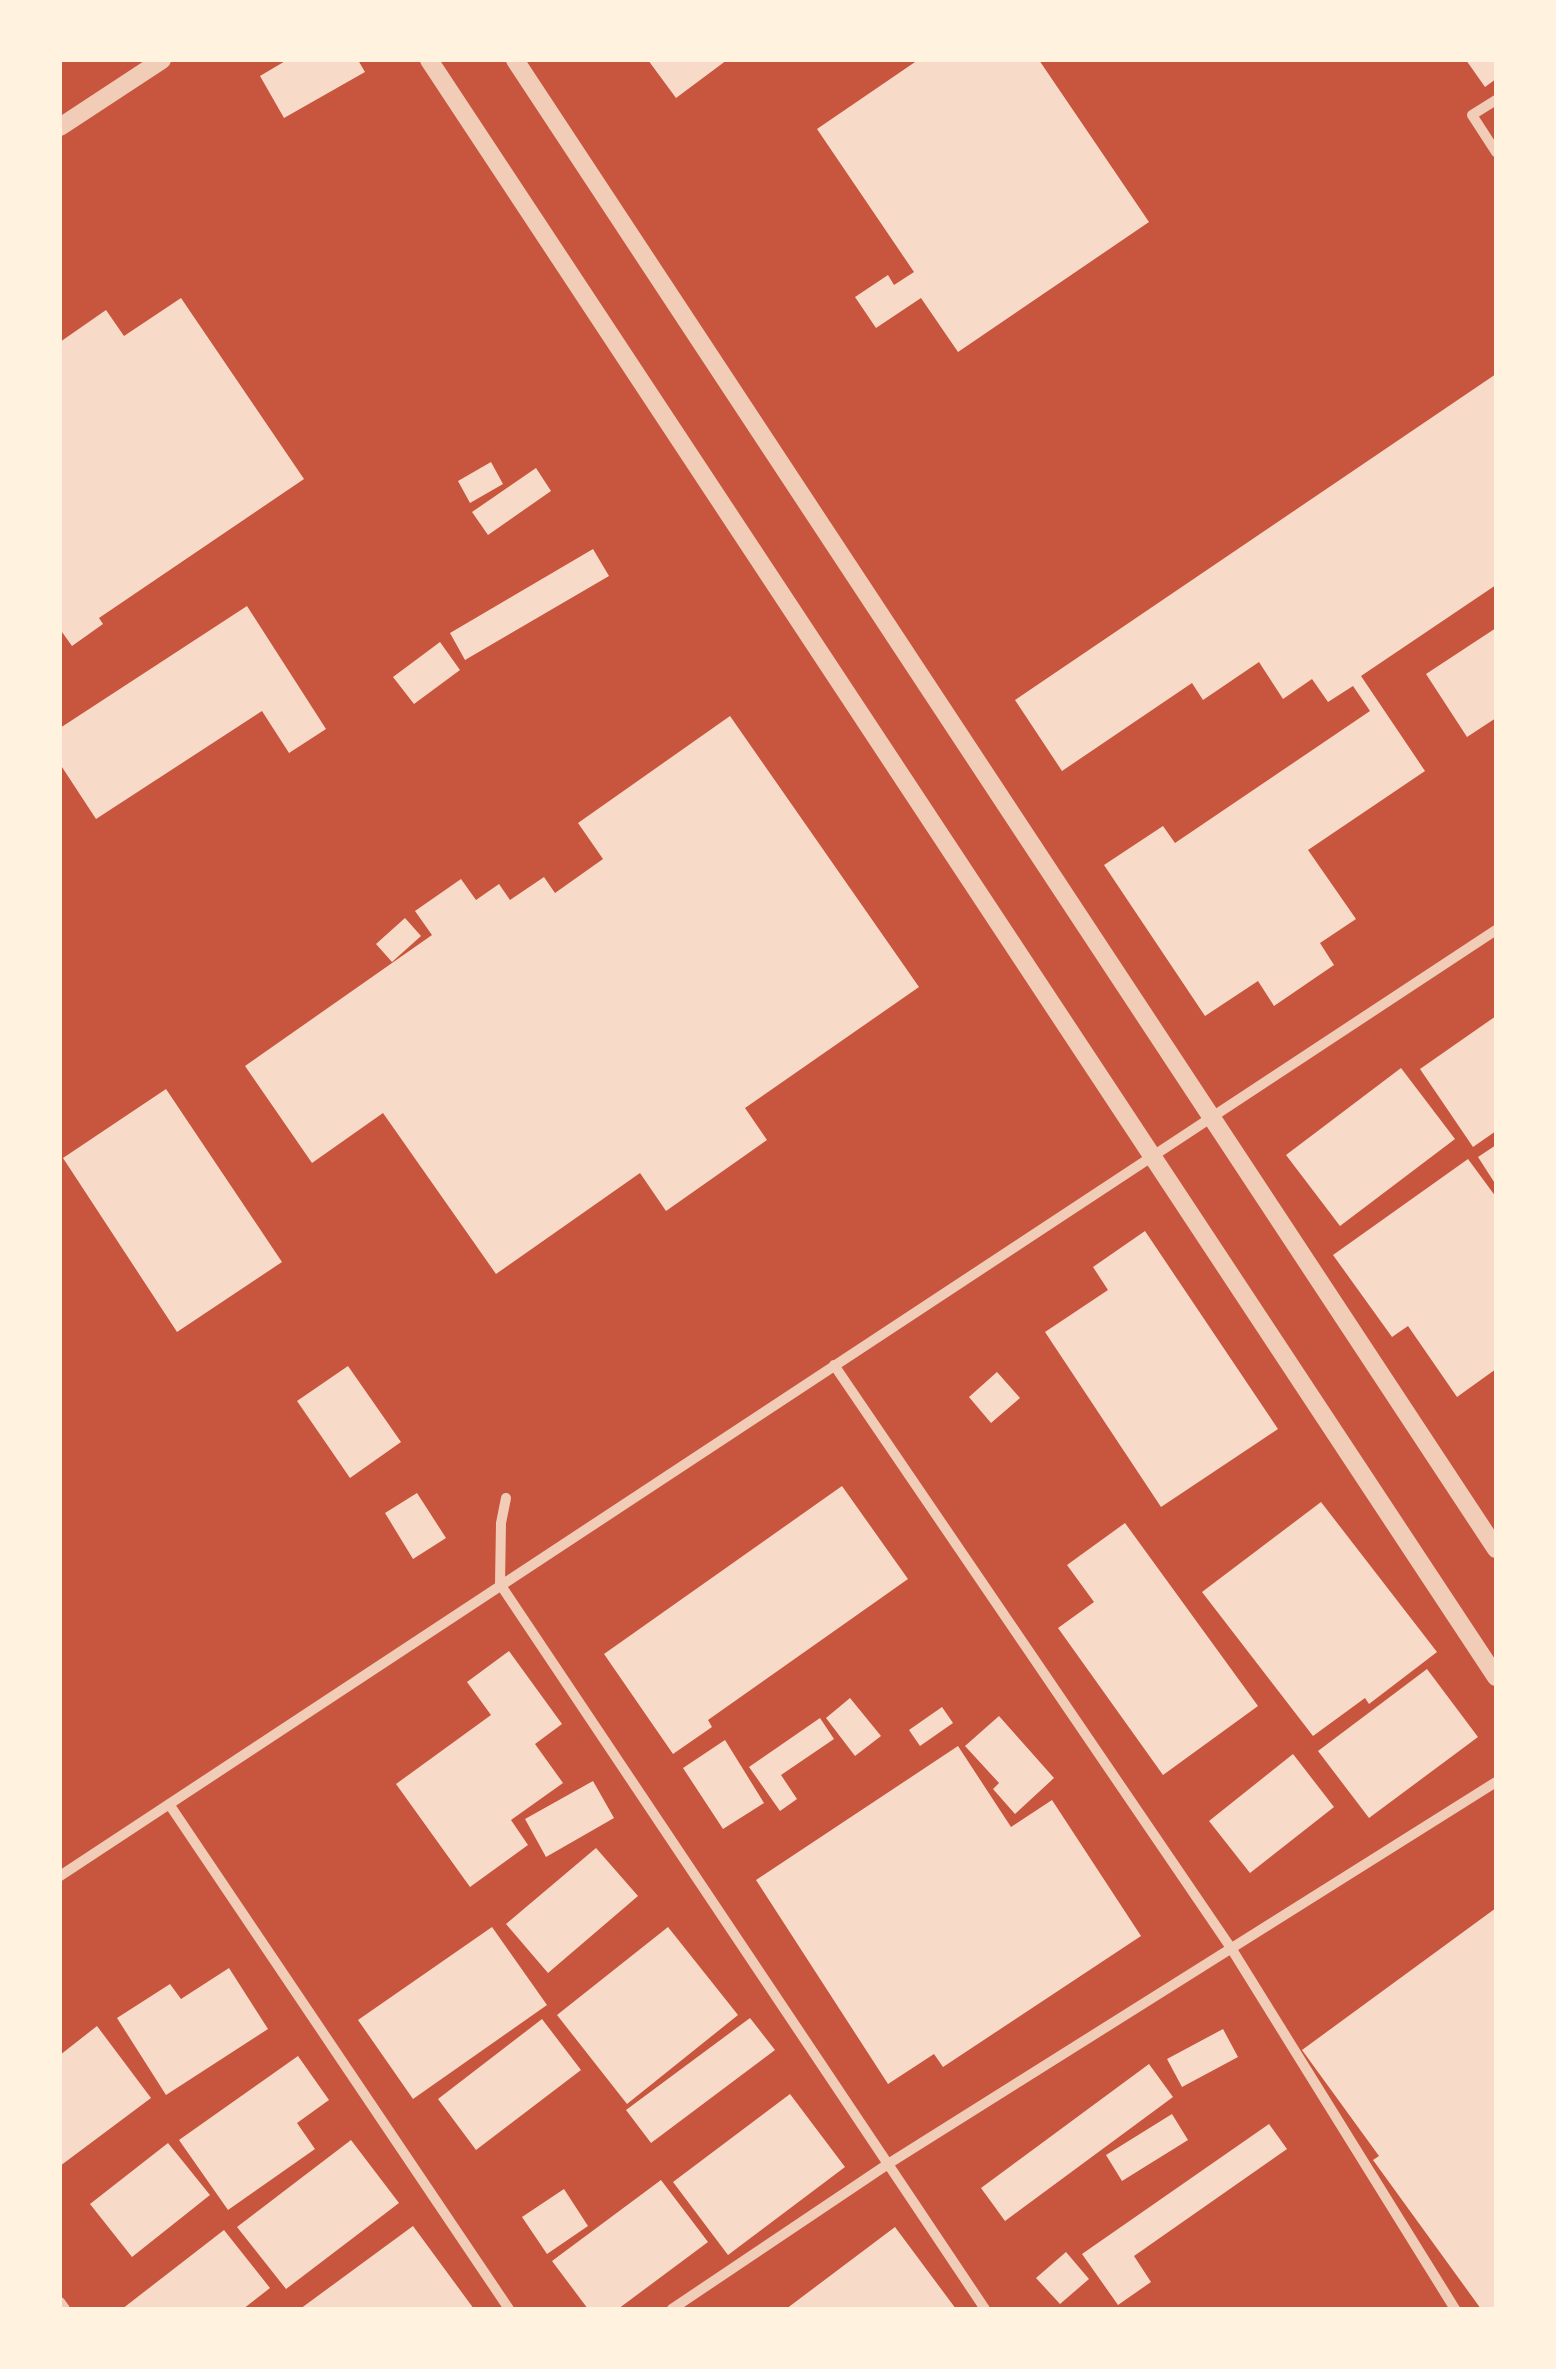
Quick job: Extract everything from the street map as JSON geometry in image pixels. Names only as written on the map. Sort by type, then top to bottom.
[{"type":"street","points":[[60,128],[162,60]]},
{"type":"street","points":[[429,60],[1496,1677]]},
{"type":"street","points":[[515,60],[1496,1549]]},
{"type":"street","points":[[1496,100],[1472,115],[1496,152]]},
{"type":"street","points":[[60,1876],[1496,930]]},
{"type":"street","points":[[834,1365],[1231,1948],[1455,2309]]},
{"type":"street","points":[[506,1498],[500,1523],[500,1584],[985,2309]]},
{"type":"street","points":[[672,2309],[888,2164],[1496,1782]]},
{"type":"street","points":[[170,1804],[509,2309]]},
{"type":"street","points":[[60,2302],[65,2309]]},
{"type":"building","points":[[287,60],[358,60],[365,72],[284,118],[260,76]]},
{"type":"building","points":[[648,60],[727,60],[676,98]]},
{"type":"building","points":[[918,60],[1039,60],[1149,222],[958,352],[921,298],[876,328],[855,297],[888,275],[894,285],[914,272],[817,129]]},
{"type":"building","points":[[1466,60],[1496,60],[1496,79],[1485,87]]},
{"type":"building","points":[[181,298],[304,479],[99,618],[103,624],[72,646],[60,634],[60,342],[106,310],[124,336]]},
{"type":"building","points":[[1496,374],[1496,585],[1361,676],[1425,771],[1308,850],[1356,919],[1320,943],[1334,965],[1274,1006],[1258,981],[1205,1016],[1104,865],[1163,826],[1175,843],[1370,711],[1353,686],[1328,702],[1312,679],[1283,699],[1259,662],[1203,700],[1192,683],[1062,771],[1015,700]]},
{"type":"building","points":[[491,462],[503,484],[470,503],[458,481]]},
{"type":"building","points":[[536,468],[551,491],[488,535],[472,512]]},
{"type":"building","points":[[593,549],[609,576],[465,660],[450,633]]},
{"type":"building","points":[[247,606],[326,729],[289,753],[262,711],[96,819],[60,764],[60,728]]},
{"type":"building","points":[[1496,628],[1496,718],[1467,737],[1426,674]]},
{"type":"building","points":[[440,642],[460,670],[414,704],[393,677]]},
{"type":"building","points":[[730,716],[919,987],[745,1108],[767,1140],[666,1211],[640,1173],[496,1274],[383,1113],[312,1163],[245,1066],[432,935],[415,911],[461,879],[476,900],[499,884],[510,900],[544,877],[555,893],[603,859],[578,823]]},
{"type":"building","points":[[405,918],[421,936],[392,962],[376,944]]},
{"type":"building","points":[[1496,1016],[1496,1131],[1473,1147],[1420,1069]]},
{"type":"building","points":[[1401,1068],[1455,1139],[1340,1226],[1286,1155]]},
{"type":"building","points":[[166,1089],[282,1262],[177,1332],[63,1158]]},
{"type":"building","points":[[1496,1145],[1496,1185],[1478,1157]]},
{"type":"building","points":[[1468,1159],[1496,1197],[1496,1369],[1457,1397],[1408,1326],[1392,1337],[1333,1255]]},
{"type":"building","points":[[1145,1231],[1278,1429],[1161,1507],[1045,1332],[1108,1290],[1093,1267]]},
{"type":"building","points":[[348,1366],[401,1442],[350,1478],[297,1401]]},
{"type":"building","points":[[997,1372],[1020,1398],[991,1423],[969,1397]]},
{"type":"building","points":[[842,1486],[908,1579],[708,1720],[712,1727],[673,1754],[604,1654]]},
{"type":"building","points":[[417,1493],[446,1538],[413,1559],[385,1513]]},
{"type":"building","points":[[1321,1502],[1437,1652],[1369,1704],[1365,1698],[1313,1736],[1202,1592]]},
{"type":"building","points":[[1125,1523],[1258,1706],[1163,1775],[1058,1628],[1094,1602],[1067,1565]]},
{"type":"building","points":[[509,1651],[562,1724],[535,1744],[563,1783],[511,1820],[528,1845],[470,1887],[396,1784],[491,1715],[467,1682]]},
{"type":"building","points":[[1427,1669],[1478,1737],[1369,1818],[1318,1751]]},
{"type":"building","points":[[850,1698],[881,1736],[855,1756],[826,1718]]},
{"type":"building","points":[[942,1707],[953,1723],[920,1746],[909,1730]]},
{"type":"building","points":[[999,1716],[1054,1778],[1015,1814],[993,1789],[999,1783],[965,1746]]},
{"type":"building","points":[[820,1718],[834,1739],[781,1775],[797,1799],[780,1811],[749,1767]]},
{"type":"building","points":[[725,1740],[764,1803],[723,1829],[683,1768]]},
{"type":"building","points":[[958,1746],[1011,1827],[1052,1800],[1141,1936],[943,2067],[934,2054],[888,2084],[756,1880]]},
{"type":"building","points":[[1293,1754],[1334,1807],[1250,1873],[1209,1821]]},
{"type":"building","points":[[593,1781],[614,1818],[546,1857],[525,1819]]},
{"type":"building","points":[[596,1848],[638,1896],[548,1973],[506,1924]]},
{"type":"building","points":[[1496,1908],[1496,2309],[1481,2309],[1373,2160],[1379,2156],[1302,2050]]},
{"type":"building","points":[[492,1927],[547,2005],[413,2099],[358,2020]]},
{"type":"building","points":[[668,1927],[738,2015],[627,2104],[557,2015]]},
{"type":"building","points":[[229,1968],[268,2029],[166,2095],[117,2018],[170,1984],[181,1999]]},
{"type":"building","points":[[750,2018],[775,2050],[651,2143],[626,2110]]},
{"type":"building","points":[[542,2019],[581,2070],[476,2150],[438,2099]]},
{"type":"building","points":[[97,2026],[151,2098],[60,2166],[60,2055]]},
{"type":"building","points":[[1223,2029],[1238,2057],[1182,2087],[1167,2059]]},
{"type":"building","points":[[298,2056],[329,2100],[297,2123],[315,2149],[228,2210],[179,2140]]},
{"type":"building","points":[[1149,2064],[1173,2097],[1005,2221],[981,2188]]},
{"type":"building","points":[[790,2094],[845,2167],[728,2255],[673,2182]]},
{"type":"building","points":[[1172,2114],[1188,2140],[1122,2181],[1106,2155]]},
{"type":"building","points":[[1269,2124],[1287,2149],[1134,2256],[1151,2282],[1118,2305],[1082,2254]]},
{"type":"building","points":[[351,2140],[399,2203],[286,2289],[237,2227]]},
{"type":"building","points":[[168,2143],[210,2195],[132,2257],[90,2204]]},
{"type":"building","points":[[661,2180],[708,2242],[618,2309],[588,2309],[552,2261]]},
{"type":"building","points":[[564,2189],[588,2226],[547,2254],[522,2217]]},
{"type":"building","points":[[413,2226],[474,2309],[300,2309]]},
{"type":"building","points":[[895,2227],[956,2309],[786,2309]]},
{"type":"building","points":[[224,2230],[270,2288],[243,2309],[122,2309]]},
{"type":"building","points":[[1066,2252],[1089,2279],[1060,2304],[1036,2278]]}]
